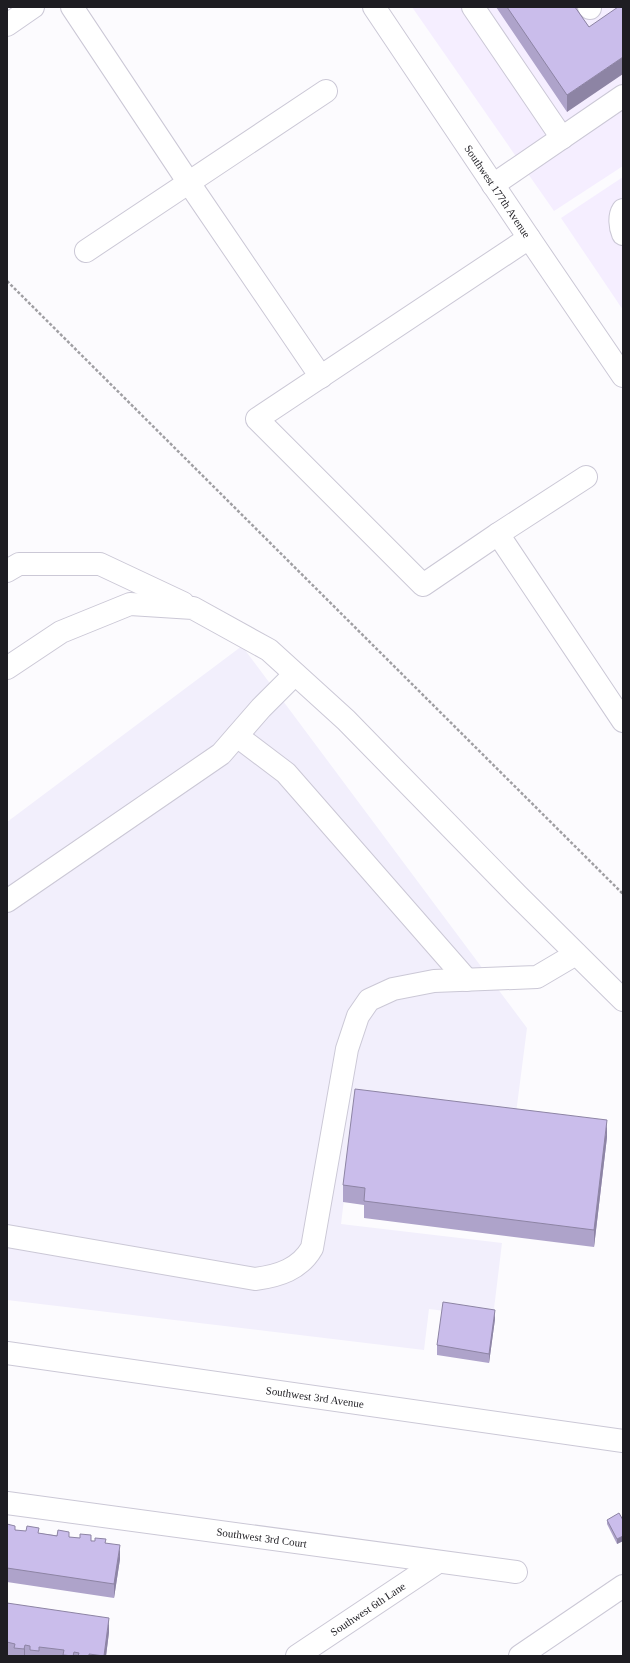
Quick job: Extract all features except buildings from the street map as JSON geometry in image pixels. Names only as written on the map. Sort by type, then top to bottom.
[{"type":"street","points":[[7,25],[33,7]]},
{"type":"street","points":[[72,7],[321,377]]},
{"type":"street","name":"Southwest 177th Avenue","points":[[374,7],[623,376]]},
{"type":"street","points":[[473,7],[562,138]]},
{"type":"street","points":[[86,251],[326,91]]},
{"type":"street","points":[[493,185],[623,96]]},
{"type":"street","points":[[623,210],[621,212],[621,228],[623,234]]},
{"type":"street","points":[[529,238],[257,419],[423,585],[586,477]]},
{"type":"street","points":[[498,534],[623,721]]},
{"type":"street","points":[[7,571],[19,564],[100,564],[193,608],[270,650],[346,720],[623,1000]]},
{"type":"street","points":[[7,668],[61,632],[130,604],[193,608]]},
{"type":"street","points":[[7,901],[221,754],[261,708],[295,674]]},
{"type":"street","points":[[237,736],[286,773],[467,980]]},
{"type":"street","points":[[7,1236],[255,1279],[272,1277],[287,1272],[306,1258],[312,1248],[347,1049],[358,1016],[369,1000],[393,990],[434,981],[537,977],[576,954]]},
{"type":"street","name":"Southwest 3rd Avenue","points":[[7,1353],[623,1441]]},
{"type":"street","name":"Southwest 3rd Court","points":[[7,1503],[516,1572]]},
{"type":"street","name":"Southwest 6th Lane","points":[[297,1656],[438,1562]]},
{"type":"street","points":[[520,1656],[623,1586]]},
{"type":"path","points":[[7,281],[623,894]]},
{"type":"shaded area","points":[[412,7],[623,7],[623,166],[554,211]]},
{"type":"shaded area","points":[[623,177],[623,310],[561,218]]},
{"type":"shaded area","points":[[242,646],[527,1028],[515,1121],[356,1102],[341,1224],[502,1243],[493,1317],[429,1309],[424,1350],[7,1300],[7,822]]}]
